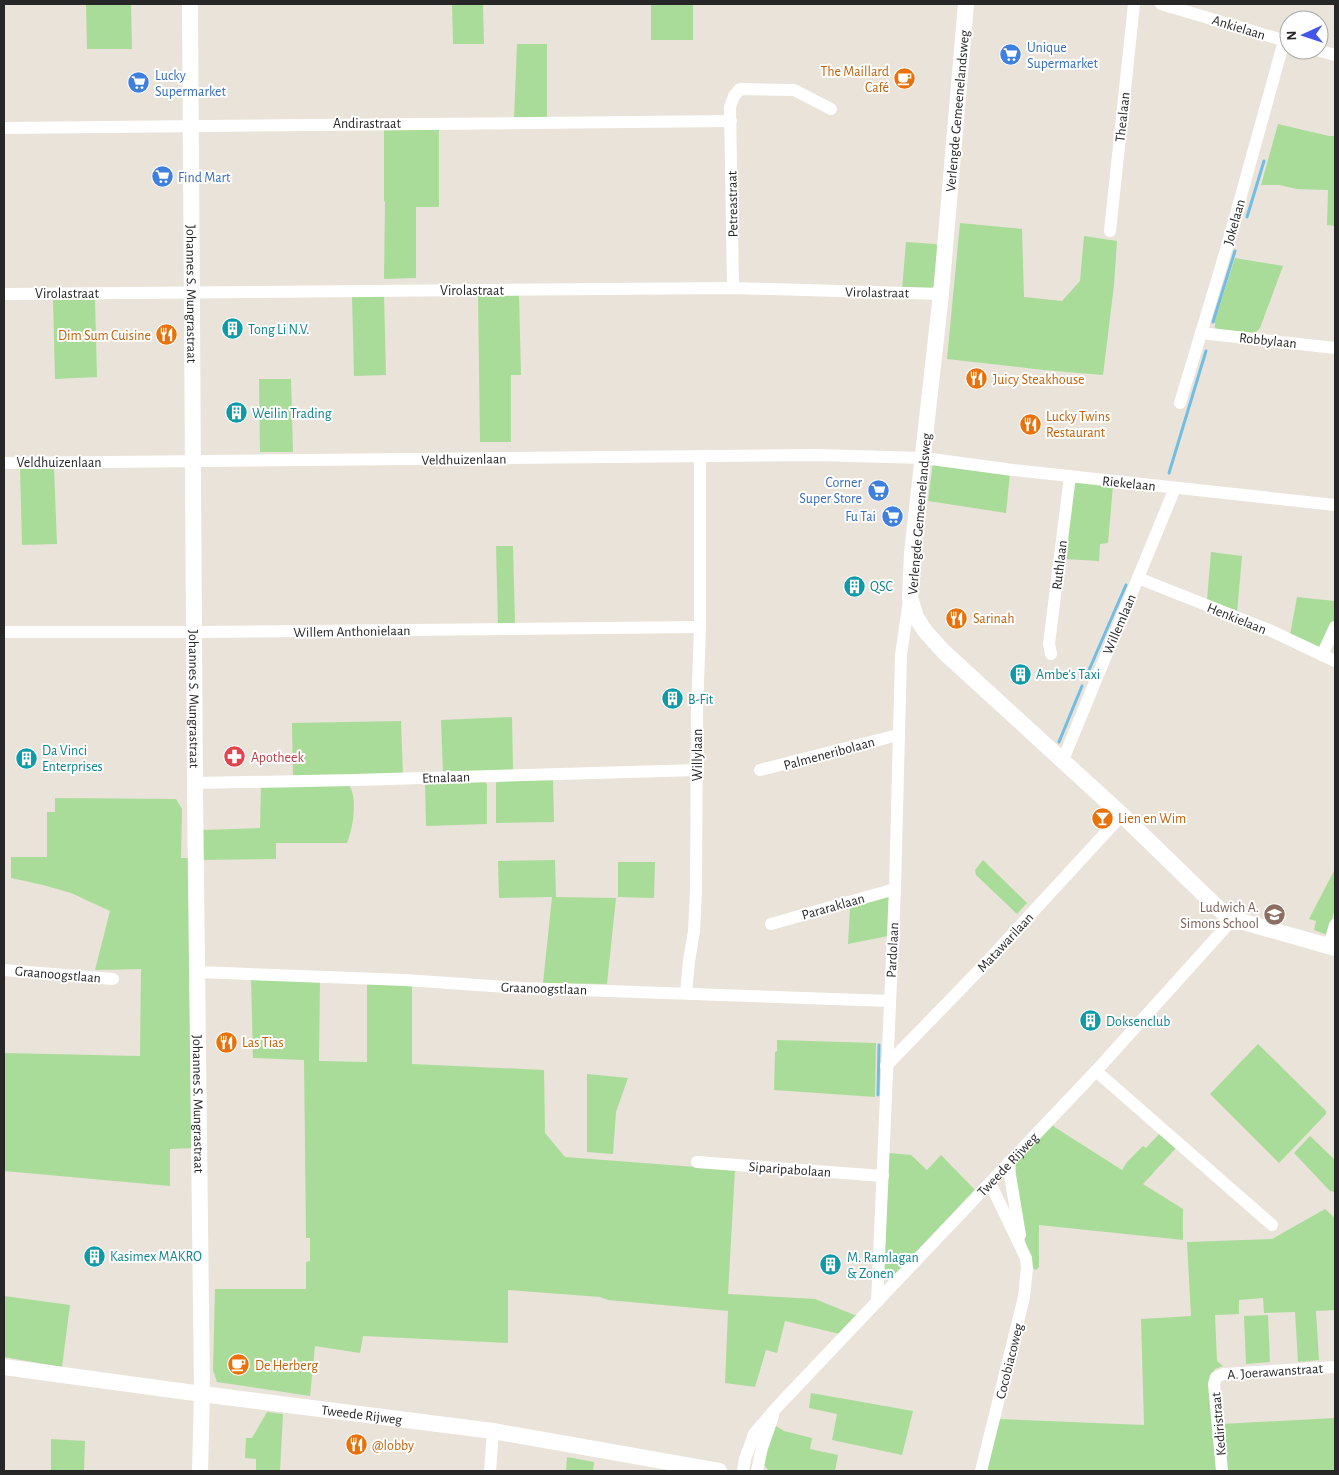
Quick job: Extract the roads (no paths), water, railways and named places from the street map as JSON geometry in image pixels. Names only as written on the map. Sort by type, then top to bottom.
[{"type":"street","name":"Johannes S. Mungrastraat","points":[[190,4],[195,783],[202,1394],[200,1471]]},
{"type":"street","name":"Verlengde Gemeenelandsweg","points":[[966,4],[941,294],[912,553],[910,598],[916,617],[944,652],[1122,815],[1220,910],[1233,919]]},
{"type":"street","name":"Thealaan","points":[[1110,230],[1134,4]]},
{"type":"street","name":"Ankielaan","points":[[1161,4],[1279,39]]},
{"type":"street","name":"Jokelaan","points":[[1180,403],[1281,60]]},
{"type":"street","name":"Petreastraat","points":[[733,288],[730,107],[734,96],[740,89],[794,90],[831,109]]},
{"type":"street","name":"Andirastraat","points":[[4,128],[731,121]]},
{"type":"street","name":"Virolastraat","points":[[4,294],[733,288],[941,294]]},
{"type":"street","name":"Robbylaan","points":[[1201,333],[1335,348]]},
{"type":"street","name":"Veldhuizenlaan","points":[[4,463],[826,455],[924,458]]},
{"type":"street","name":"Willylaan","points":[[686,993],[696,899],[700,627],[700,457]]},
{"type":"street","name":"Riekelaan","points":[[924,458],[1335,505]]},
{"type":"street","name":"Ruthlaan","points":[[1051,654],[1049,644],[1070,476]]},
{"type":"street","name":"Willemlaan","points":[[1063,760],[1175,488]]},
{"type":"street","name":"Henkielaan","points":[[1138,578],[1269,630],[1335,661]]},
{"type":"street","name":"Pardolaan","points":[[877,1302],[895,889],[901,655],[910,598]]},
{"type":"street","name":"Willem Anthonielaan","points":[[4,632],[700,627]]},
{"type":"street","points":[[1322,655],[1335,627]]},
{"type":"street","name":"Palmeneribolaan","points":[[760,770],[898,735]]},
{"type":"street","name":"Etnalaan","points":[[195,783],[698,770]]},
{"type":"street","name":"Matawarilaan","points":[[886,1066],[984,965],[1122,815]]},
{"type":"street","name":"Pararaklaan","points":[[771,924],[895,889]]},
{"type":"street","points":[[1233,919],[1332,947],[1335,925]]},
{"type":"street","name":"Tweede Rijweg","points":[[743,1471],[745,1459],[754,1434],[777,1407],[1096,1071],[1233,919]]},
{"type":"street","name":"Graanoogstlaan","points":[[4,970],[113,979]]},
{"type":"street","name":"Graanoogstlaan","points":[[198,972],[405,980],[522,988],[890,1000]]},
{"type":"street","points":[[1096,1071],[1272,1225]]},
{"type":"street","name":"Siparipabolaan","points":[[697,1162],[883,1176]]},
{"type":"street","name":"Cocobiacoweg","points":[[981,1471],[1024,1297],[1027,1268],[1022,1250],[1008,1163]]},
{"type":"street","name":"Cocobiacoweg","points":[[990,1183],[1022,1250]]},
{"type":"street","name":"Tweede Rijweg","points":[[4,1367],[492,1431],[719,1471]]},
{"type":"street","name":"A. Joerawanstraat","points":[[1216,1377],[1224,1374],[1335,1367]]},
{"type":"street","name":"Kediristraat","points":[[1216,1377],[1214,1384],[1222,1471]]},
{"type":"street","name":"Tweede Rijweg","points":[[757,1471],[762,1447],[777,1407]]},
{"type":"street","points":[[490,1471],[492,1431]]},
{"type":"waterway","points":[[1247,217],[1264,161]]},
{"type":"waterway","points":[[1213,322],[1235,251]]},
{"type":"waterway","points":[[1169,473],[1206,351]]},
{"type":"waterway","points":[[1089,670],[1126,585]]},
{"type":"waterway","points":[[1059,742],[1082,686]]},
{"type":"waterway","points":[[878,1095],[879,1045]]},
{"type":"place","name":"Unique Supermarket","points":[[1011,55]]},
{"type":"place","name":"The Maillard Café","points":[[905,79]]},
{"type":"place","name":"Lucky Supermarket","points":[[139,83]]},
{"type":"place","name":"Find Mart","points":[[162,177]]},
{"type":"place","name":"Tong Li N.V.","points":[[232,329]]},
{"type":"place","name":"Dim Sum Cuisine","points":[[167,335]]},
{"type":"place","name":"Juicy Steakhouse","points":[[977,379]]},
{"type":"place","name":"Weilin Trading","points":[[236,413]]},
{"type":"place","name":"Lucky Twins Restaurant","points":[[1030,424]]},
{"type":"place","name":"Corner Super Store","points":[[878,490]]},
{"type":"place","name":"Fu Tai","points":[[892,516]]},
{"type":"place","name":"QSC","points":[[854,586]]},
{"type":"place","name":"Sarinah","points":[[957,618]]},
{"type":"place","name":"Ambe's Taxi","points":[[1020,674]]},
{"type":"place","name":"B-Fit","points":[[672,699]]},
{"type":"place","name":"Apotheek","points":[[235,757]]},
{"type":"place","name":"Da Vinci Enterprises","points":[[26,758]]},
{"type":"place","name":"Lien en Wim","points":[[1102,818]]},
{"type":"place","name":"Ludwich A. Simons School","points":[[1275,915]]},
{"type":"place","name":"Doksenclub","points":[[1090,1021]]},
{"type":"place","name":"Las Tias","points":[[226,1042]]},
{"type":"place","name":"Kasimex MAKRO","points":[[94,1256]]},
{"type":"place","name":"M. Ramlagan & Zonen","points":[[831,1265]]},
{"type":"place","name":"De Herberg","points":[[239,1365]]},
{"type":"place","name":"@lobby","points":[[356,1445]]}]
